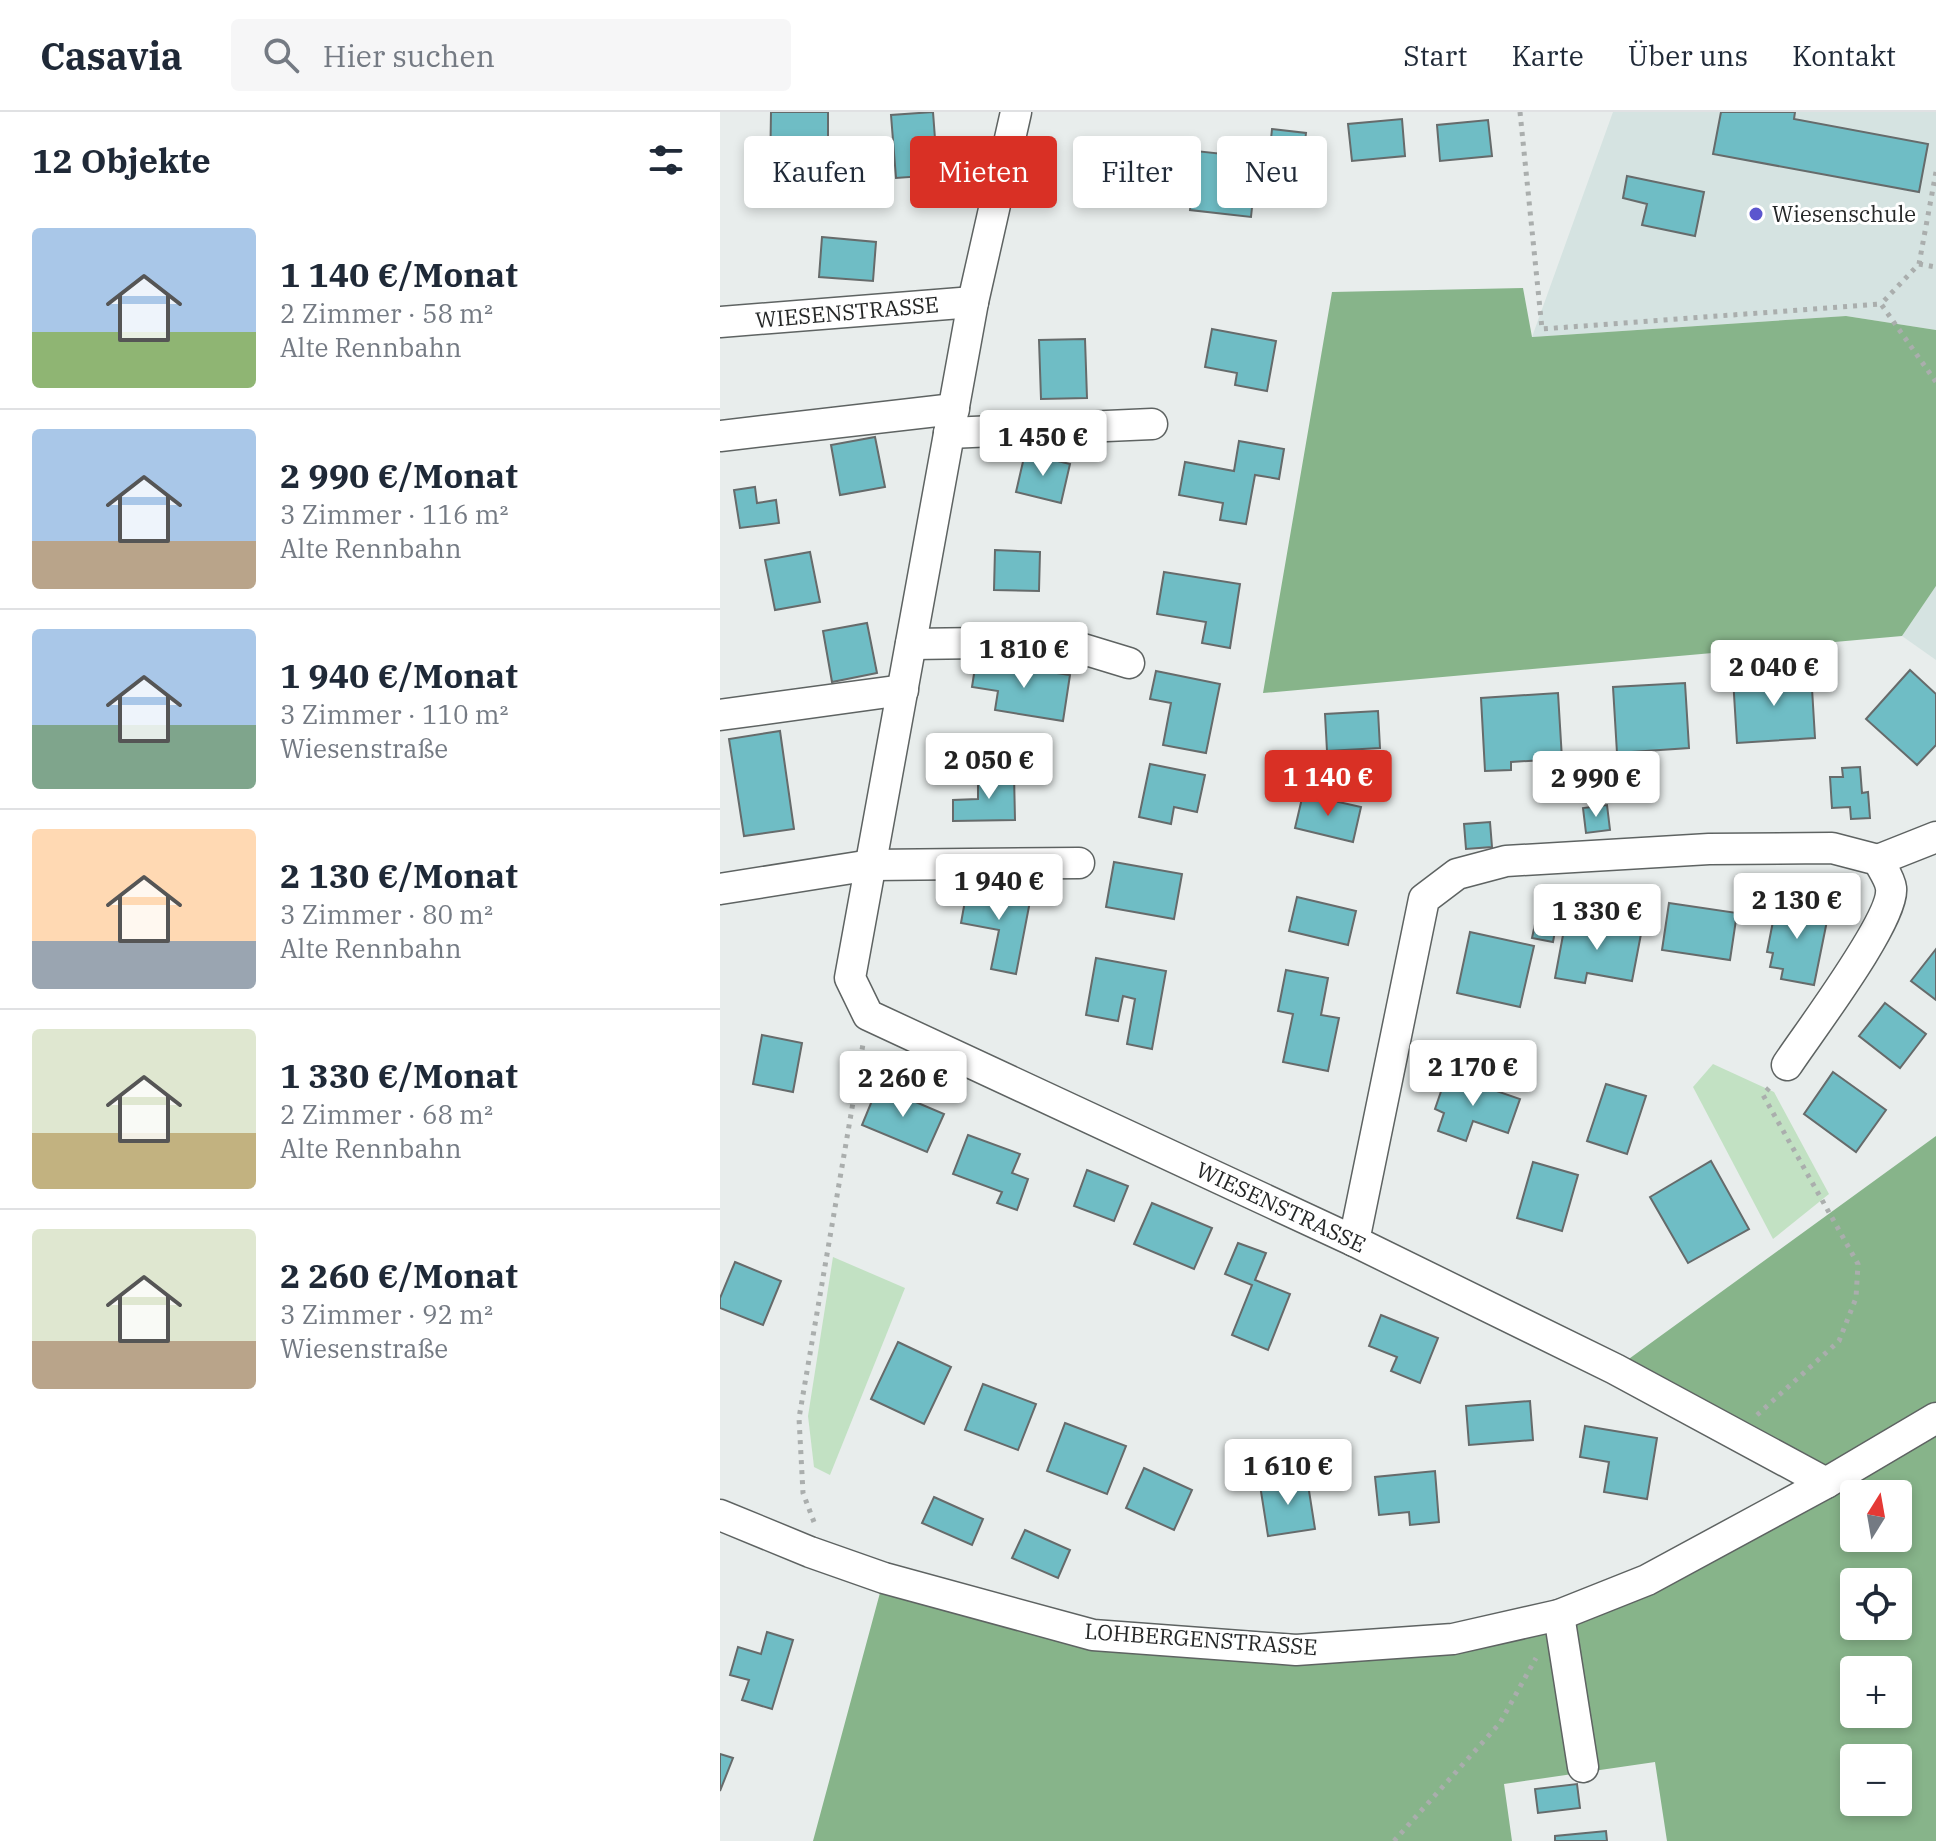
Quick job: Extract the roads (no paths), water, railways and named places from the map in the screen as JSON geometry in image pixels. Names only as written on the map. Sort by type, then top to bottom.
[{"type":"street","name":"WIESENSTRASSE","points":[[1016,112],[973,302],[850,978],[868,1015],[1354,1241],[1615,1369],[1826,1483]]},
{"type":"street","name":"WIESENSTRASSE","points":[[720,322],[973,302]]},
{"type":"street","points":[[720,436],[952,421],[1152,424]]},
{"type":"street","points":[[911,644],[1060,642],[1129,663]]},
{"type":"street","points":[[720,715],[903,690]]},
{"type":"street","points":[[1354,1241],[1424,899],[1457,874],[1506,861],[1709,849],[1832,848],[1878,860],[1936,837]]},
{"type":"street","points":[[1787,1065],[1889,908],[1892,887],[1878,860]]},
{"type":"street","points":[[720,889],[871,865],[1079,863]]},
{"type":"street","name":"LOHBERGENSTRASSE","points":[[720,1515],[884,1578],[1093,1635],[1296,1650],[1453,1639],[1559,1615],[1647,1580],[1826,1483],[1936,1418]]},
{"type":"street","points":[[1559,1615],[1583,1767]]},
{"type":"place","name":"Wiesenschule","points":[[1756,214]]}]
